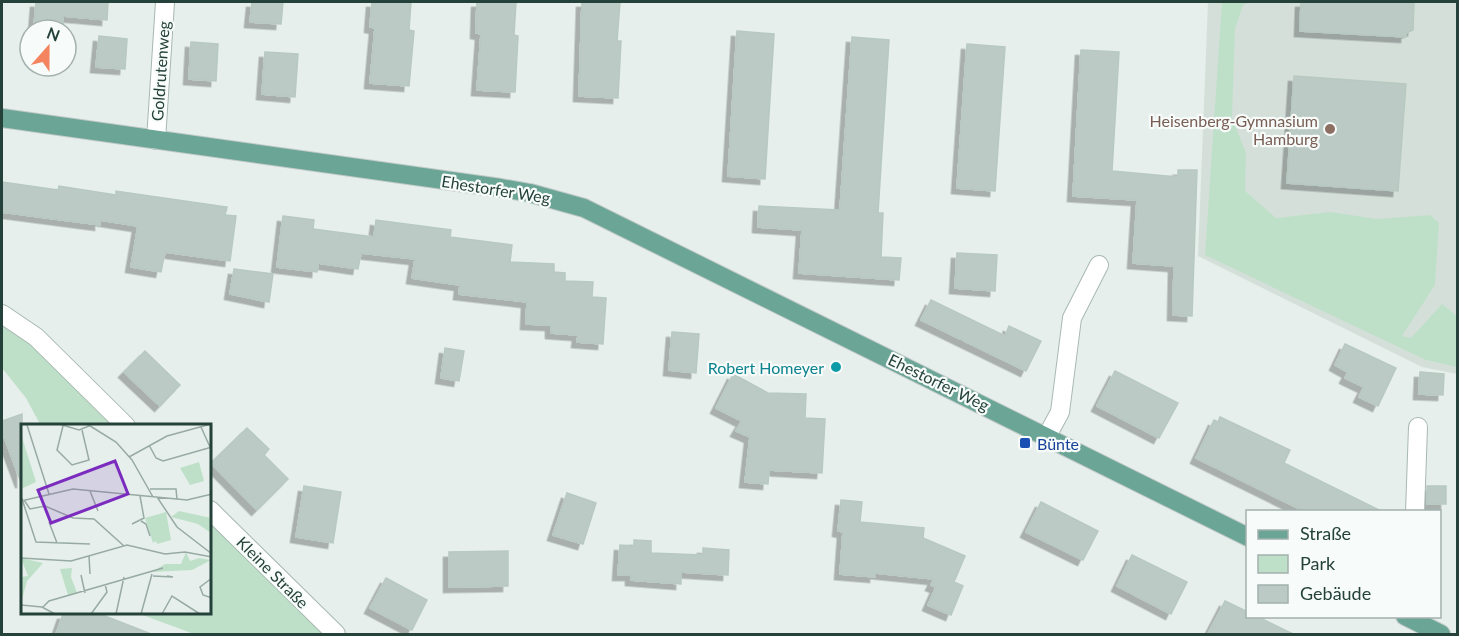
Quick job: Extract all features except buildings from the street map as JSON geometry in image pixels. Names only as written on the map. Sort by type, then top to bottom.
[{"type":"main road","name":"Ehestorfer Weg","points":[[2,118],[510,189],[584,208],[1246,536]]},
{"type":"main road","points":[[1409,618],[1441,634]]},
{"type":"street","name":"Goldrutenweg","points":[[156,140],[165,2]]},
{"type":"street","points":[[1047,436],[1060,412],[1072,318],[1099,265]]},
{"type":"street","points":[[2,314],[36,338],[124,424]]},
{"type":"street","points":[[1415,510],[1418,427]]},
{"type":"street","name":"Kleine Straße","points":[[212,512],[336,634]]},
{"type":"shaded area","name":"Heisenberg-Gymnasium Hamburg","points":[[1208,2],[1457,2],[1457,374],[1422,367],[1198,256]]},
{"type":"green space","points":[[1222,2],[1250,2],[1243,5],[1235,29],[1232,118],[1246,153],[1245,191],[1276,218],[1330,212],[1377,219],[1430,215],[1439,223],[1435,285],[1402,336],[1411,338],[1442,304],[1457,316],[1457,367],[1426,360],[1205,255]]},
{"type":"green space","points":[[2,314],[124,424],[40,424],[26,398],[2,368]]},
{"type":"green space","points":[[212,512],[327,634],[194,634],[143,615],[212,615]]},
{"type":"place","name":"Heisenberg-Gymnasium Hamburg","points":[[1330,129]]},
{"type":"place","name":"Robert Homeyer","points":[[836,367]]},
{"type":"place","name":"Bünte","points":[[1025,443]]}]
